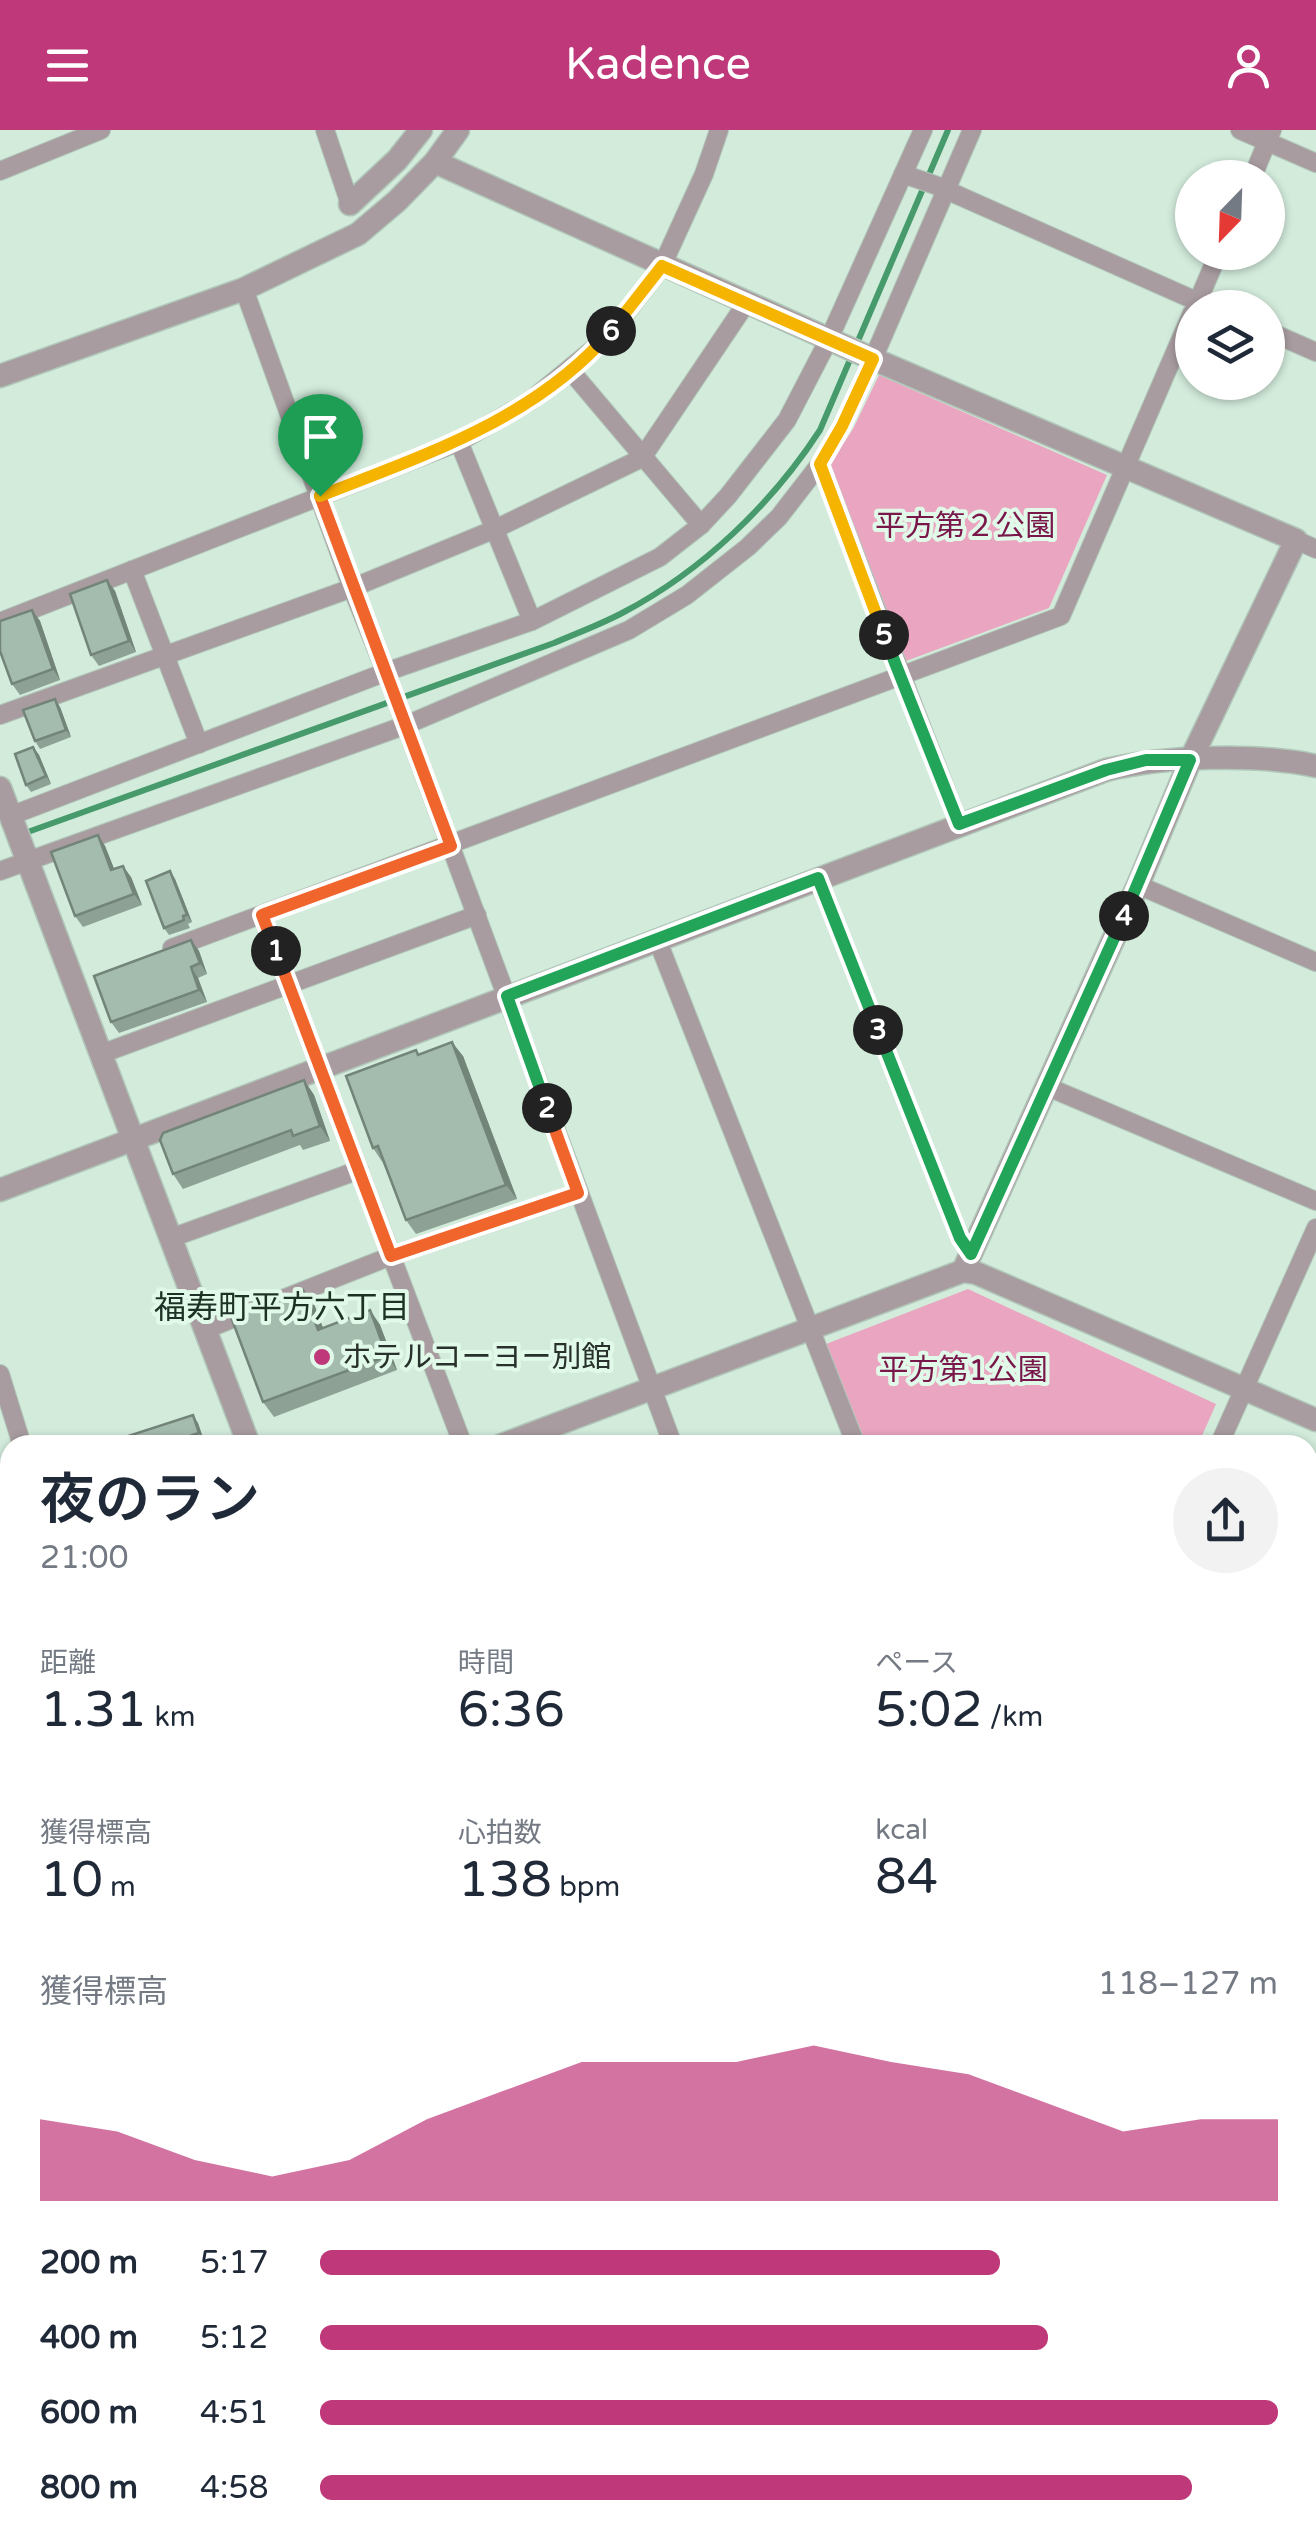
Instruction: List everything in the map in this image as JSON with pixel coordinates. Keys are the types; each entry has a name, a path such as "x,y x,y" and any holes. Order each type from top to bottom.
{"street":[{"path":"0,171 101,130"},
{"path":"325,130 350,204 397,160 422,130"},
{"path":"0,376 244,289 358,234 436,162 458,130"},
{"path":"0,622 459,442 530,401 597,346 662,266 704,174 719,130"},
{"path":"0,871 18,836 200,744 388,678 532,621 660,558 701,525 760,458 787,420 832,341 923,130"},
{"path":"18,836 404,718 630,630 687,595 780,518 820,464 842,426 941,188 972,130"},
{"path":"1240,130 1270,136 1316,163"},
{"path":"1260,160 1270,136"},
{"path":"436,162 832,341 1306,544 1190,760 1138,885 967,1262 812,1328 529,1435"},
{"path":"907,174 1175,297"},
{"path":"244,289 669,1435"},
{"path":"0,716 352,588 493,530 642,458 747,302"},
{"path":"1285,338 1316,352"},
{"path":"160,953 1061,616 1175,360"},
{"path":"570,370 701,525"},
{"path":"459,442 532,621"},
{"path":"820,464 959,824"},
{"path":"132,570 200,744"},
{"path":"0,1190 1106,770 1146,760 1242,759 1316,766"},
{"path":"0,788 83,981 101,1054 245,1435"},
{"path":"818,878 967,1262 976,1272 1316,1420"},
{"path":"1138,885 1316,962"},
{"path":"262,915 459,1435"},
{"path":"101,1054 477,915"},
{"path":"657,939 852,1435"},
{"path":"1048,1087 1316,1201"},
{"path":"170,1238 359,1170"},
{"path":"205,1330 391,1256 578,1193"},
{"path":"1224,1435 1316,1228"},
{"path":"0,1374 19,1435"}],"green space":[{"name":"平方第２公園","path":"879,375 1107,475 1049,608 906,661 829,466 853,429"},
{"name":"平方第1公園","path":"968,1289 1216,1404 1202,1435 860,1435 826,1344"}],"building":[{"path":"107,580 129,641 91,655 70,594"},
{"path":"32,610 53,669 12,684 0,651 0,621"},
{"path":"55,699 66,730 35,741 23,710"},
{"path":"33,747 46,776 26,785 15,754"},
{"path":"98,835 111,870 123,866 134,894 75,916 51,852"},
{"path":"170,871 187,915 164,928 146,881"},
{"path":"191,940 200,963 191,967 199,990 111,1022 94,976"},
{"path":"452,1042 506,1185 406,1220 346,1076 416,1050 418,1055"},
{"path":"304,1080 320,1126 293,1136 291,1130 173,1174 160,1140 163,1133"},
{"name":"ホテルコーヨー別館","path":"303,1290 318,1330 370,1310 387,1356 263,1402 231,1317"},
{"path":"193,1415 199,1433 193,1435 131,1435"}],"waterway":[{"path":"25,833 554,643 624,612 681,577 757,509 820,430 948,130"}],"place":[{"name":"ホテルコーヨー別館","path":"322,1357"}],"district":[{"name":"福寿町平方六丁目","path":"282,1307"}],"route":[{"path":"662,266 873,359 820,464 959,824 1106,770 1146,760 1190,760 1138,885 971,1254 960,1238 818,878 507,996 578,1193 391,1256 262,915 451,846 320,496 459,442 530,401 597,346 662,266"}]}
